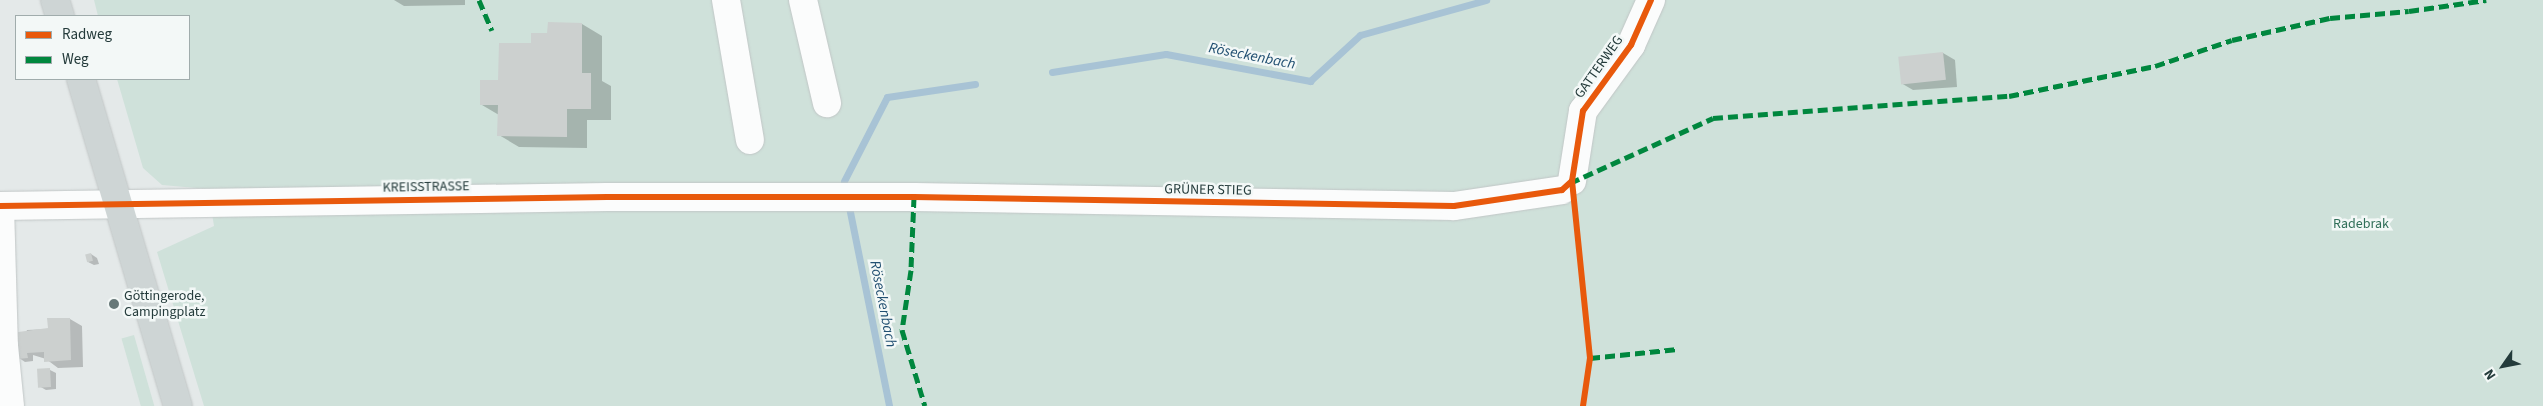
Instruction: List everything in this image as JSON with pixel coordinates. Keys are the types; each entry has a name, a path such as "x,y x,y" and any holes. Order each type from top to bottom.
{"main road":[{"path":"55,0 60,15"},
{"path":"82,80 178,406"}],"street":[{"path":"726,0 750,140"},
{"path":"803,0 827,103"},
{"name":"GATTERWEG","path":"1567,186 1583,111 1631,45 1651,0"},
{"name":"GRÜNER STIEG","path":"852,197 1454,206 1567,186"},
{"name":"KREISSTRASSE","path":"0,206 607,197 852,197"},
{"path":"0,206 4,346 10,406"}],"green space":[{"name":"Radebrak","path":"94,0 2543,0 2543,406 204,406 157,252 214,226 208,189 162,185 143,168 117,80 190,80 190,15 98,15"},
{"path":"134,335 154,406 141,406 122,339"}],"building":[{"path":"548,22 582,23 582,73 591,73 591,109 567,109 567,137 497,136 498,105 480,105 480,80 498,80 499,43 531,43 531,33 547,33"},
{"path":"1943,52 1946,80 1901,85 1898,57"},
{"path":"91,253 93,261 87,262 85,254"},
{"path":"47,318 70,318 71,360 44,362 44,352 27,353 28,358 17,359 11,333 48,328"},
{"path":"50,368 51,387 38,388 37,369"}],"waterway":[{"name":"Röseckenbach","path":"1052,72 1166,54 1310,81 1360,35 1486,0"},
{"name":"Röseckenbach","path":"844,181 887,97 975,84"},
{"name":"Röseckenbach","path":"849,207 889,406"}],"marked path":[{"path":"479,0 492,30"},
{"path":"1570,183 1713,118 2009,96 2155,66 2232,40 2330,18 2409,11 2486,0"},
{"path":"914,197 911,270 902,330 925,406"},
{"path":"1590,358 1678,349"}],"cycle path":[{"path":"1583,406 1590,358 1572,181 1583,111 1631,45 1651,0"},
{"path":"0,206 607,197 914,197 1454,206 1562,190 1572,181"}],"place":[{"name":"Göttingerode, Campingplatz","path":"114,304"}]}
